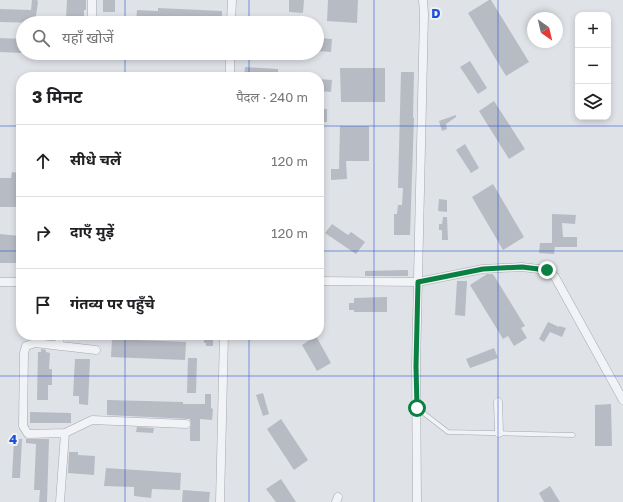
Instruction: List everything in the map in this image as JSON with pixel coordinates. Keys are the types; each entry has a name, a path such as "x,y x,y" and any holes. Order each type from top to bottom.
{"street":[{"path":"92,0 92,15"},
{"path":"231,16 232,0"},
{"path":"417,502 416,366 424,14 423,0"},
{"path":"230,60 230,72"},
{"path":"324,281 418,282 483,269 522,267 547,270 555,277 623,400"},
{"path":"0,282 16,282"},
{"path":"59,346 60,340"},
{"path":"220,502 224,340"},
{"path":"96,350 35,343 26,346 24,353 22,426 28,434 65,433 92,420 186,424"},
{"path":"498,402 499,433"},
{"path":"60,502 65,433"}],"lane":[{"path":"417,408 448,432 573,434"}],"building":[{"path":"32,0 37,0 36,16 16,16 16,22 0,22 0,9 31,10"},
{"path":"67,0 86,0 86,10 84,10 84,16 66,16"},
{"path":"103,0 115,0 115,12 103,12"},
{"path":"289,0 304,0 303,13 289,12"},
{"path":"328,0 358,0 357,23 327,21"},
{"path":"491,0 529,62 506,76 468,13"},
{"path":"158,8 222,11 222,16 136,16 137,10 158,11"},
{"path":"0,38 16,39 16,53 0,52"},
{"path":"324,38 332,39 331,52 324,52"},
{"path":"470,61 487,88 478,94 460,67"},
{"path":"245,67 278,69 278,72 244,72"},
{"path":"340,68 385,68 385,102 341,102"},
{"path":"401,72 414,72 410,235 394,235 394,214 397,214 398,205 402,205 403,188 398,188"},
{"path":"324,79 332,80 331,92 324,91"},
{"path":"494,101 525,149 509,159 479,111"},
{"path":"324,109 327,109 327,122 324,122"},
{"path":"456,115 456,117 446,124 447,129 442,131 439,121"},
{"path":"340,126 369,126 369,161 346,161 347,179 331,180 331,169 339,169"},
{"path":"465,144 479,168 471,173 456,150"},
{"path":"12,172 16,172 16,207 0,207 0,178 11,178"},
{"path":"493,184 524,237 503,250 472,197"},
{"path":"439,199 447,200 447,212 438,211"},
{"path":"552,214 576,215 575,224 562,223 563,237 577,237 577,247 555,247 554,254 539,253 540,243 552,243"},
{"path":"443,217 447,217 448,240 442,240 442,230 439,230 439,224 442,224"},
{"path":"332,224 348,235 351,232 365,242 356,254 325,233"},
{"path":"0,234 16,236 16,263 0,263"},
{"path":"408,270 408,276 365,276 365,271"},
{"path":"487,274 493,274 525,326 521,328 527,338 514,346 508,336 503,339 470,285"},
{"path":"457,281 467,281 465,316 455,315"},
{"path":"387,297 387,312 354,312 354,310 349,310 349,303 354,303 354,298"},
{"path":"548,322 559,327 566,328 562,337 550,332 544,342 539,339"},
{"path":"112,340 186,342 185,360 111,357"},
{"path":"204,340 213,340 213,346 206,346 206,343 204,343"},
{"path":"310,340 318,340 331,363 317,371 302,345"},
{"path":"494,348 498,358 470,368 466,359"},
{"path":"41,349 50,353 49,369 52,369 52,385 48,385 48,400 37,400 38,352 41,352"},
{"path":"188,358 197,358 196,393 187,393"},
{"path":"75,359 90,359 88,405 79,404 79,396 73,396"},
{"path":"263,393 269,414 263,416 256,395"},
{"path":"205,394 211,394 211,408 213,409 212,420 200,419 200,441 190,441 190,419 107,415 107,400 205,404"},
{"path":"611,404 612,446 595,446 595,405"},
{"path":"30,412 71,413 71,423 30,423"},
{"path":"281,419 308,460 294,470 267,429"},
{"path":"137,427 154,428 153,433 136,432"},
{"path":"14,439 22,439 20,478 12,478"},
{"path":"26,439 49,439 47,502 39,502 40,490 34,490 36,444 26,443"},
{"path":"69,452 78,452 78,455 95,456 94,475 68,473"},
{"path":"106,468 181,473 180,490 152,489 151,498 134,496 134,487 104,486"},
{"path":"281,479 296,502 276,502 266,489"},
{"path":"550,486 560,502 544,502 539,493"},
{"path":"183,490 210,492 209,502 182,502"}],"route":[{"path":"417,408 416,366 418,282 483,269 522,267 547,270"}]}
